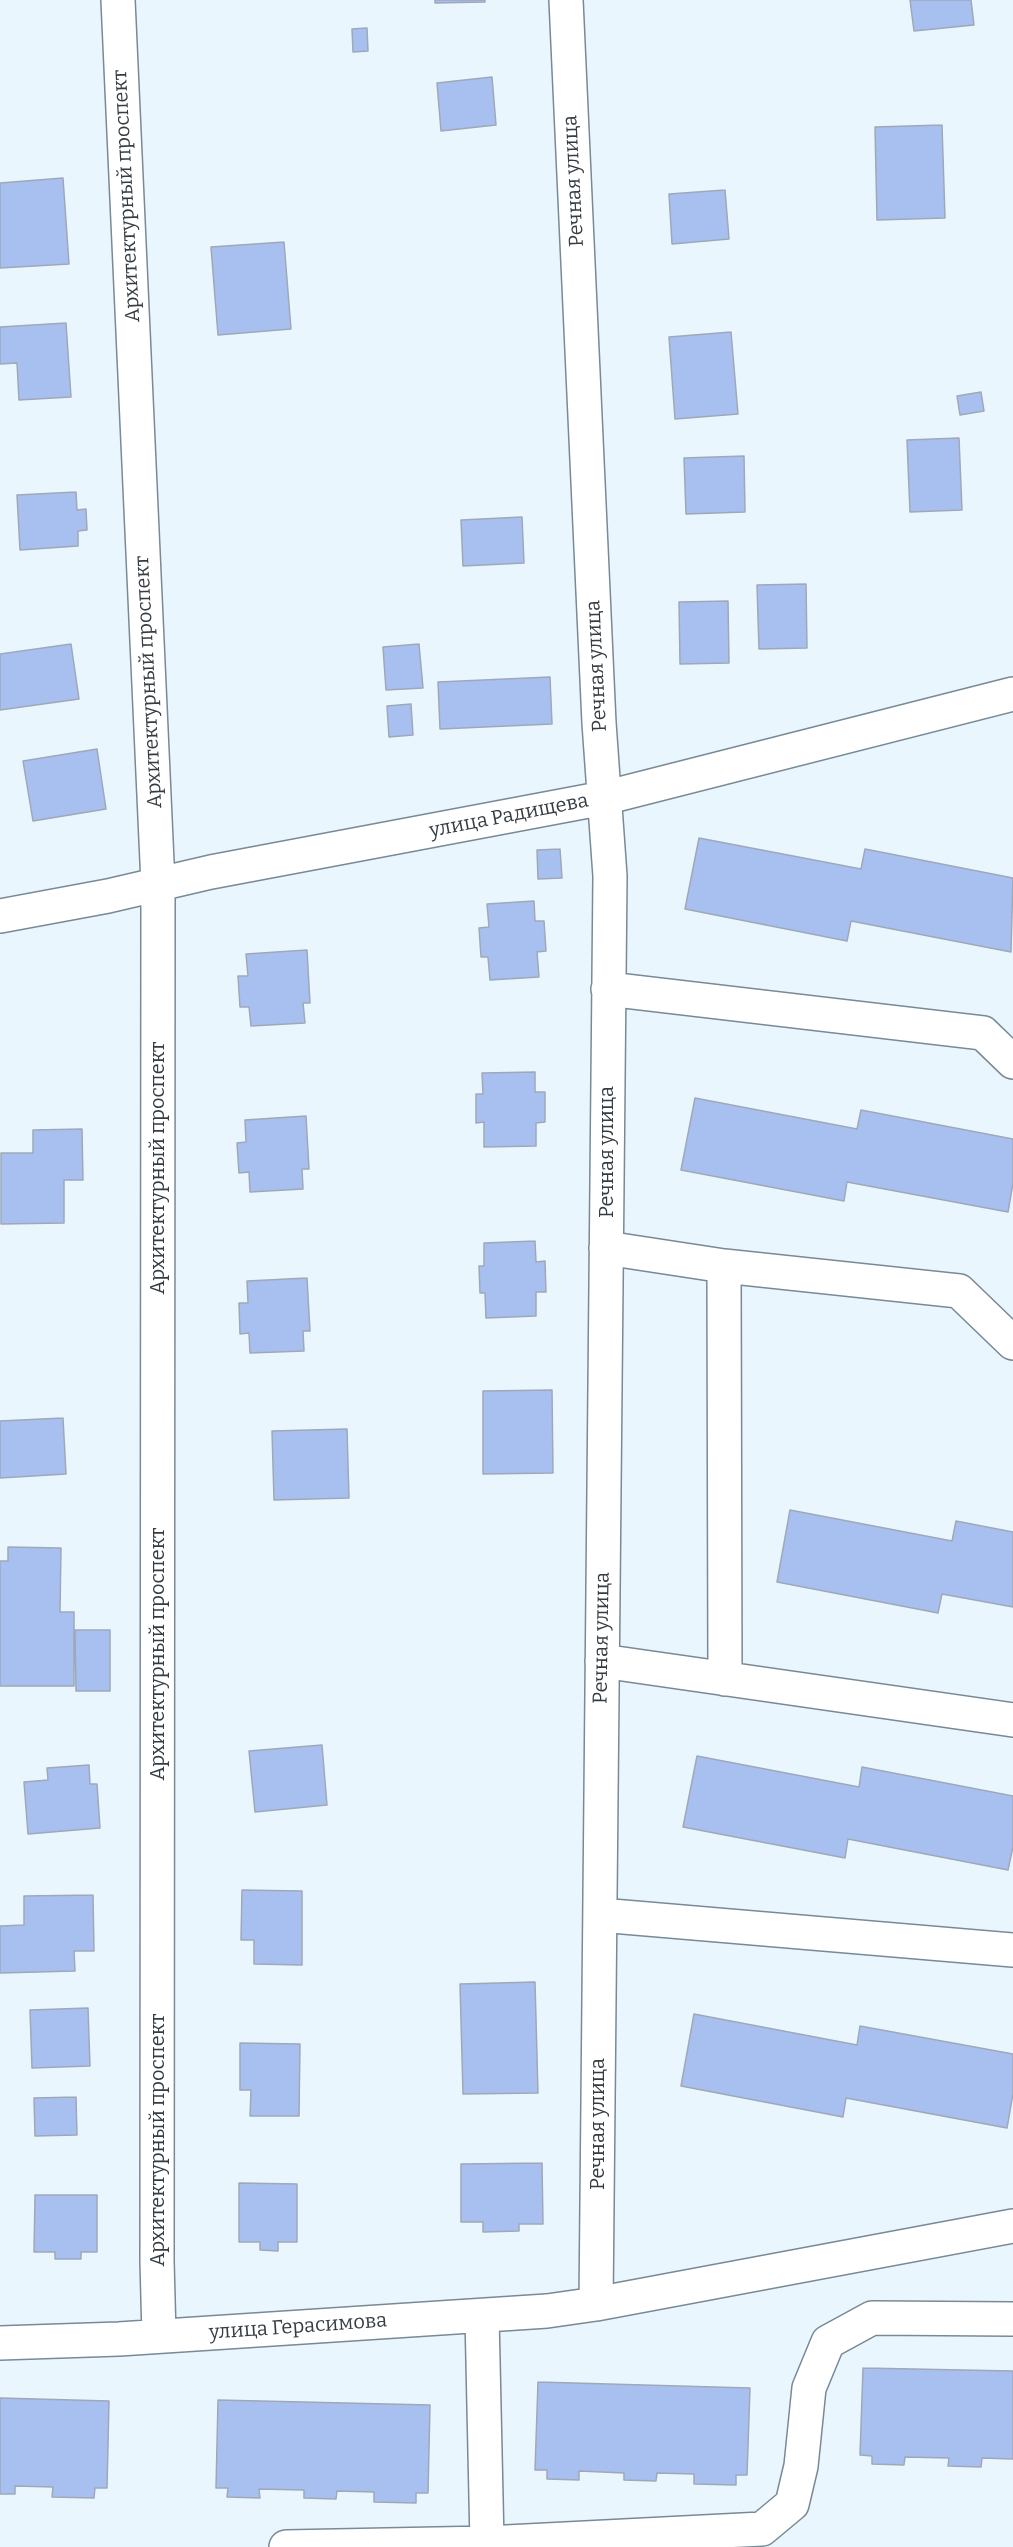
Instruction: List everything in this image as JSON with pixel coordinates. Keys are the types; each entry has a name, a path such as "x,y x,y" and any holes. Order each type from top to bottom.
{"street":[{"name":"Архитектурный проспект","path":"118,0 158,884 159,2336"},
{"name":"Речная улица","path":"566,0 604,798 610,876 597,2304"},
{"name":"улица Радищева","path":"0,916 108,896 211,872 604,798 1013,694"},
{"path":"608,989 983,1033 1013,1062"},
{"path":"606,1248 724,1266 959,1291 1013,1343"},
{"path":"724,1266 724,1679"},
{"path":"602,1661 1013,1720"},
{"path":"600,1915 1013,1950"},
{"name":"улица Герасимова","path":"0,2343 159,2336 482,2316 597,2304 1013,2226"},
{"path":"482,2316 487,2543"},
{"path":"286,2547 487,2543 762,2529 792,2504 801,2466 808,2388 828,2342 872,2319 1013,2319"}],"building":[{"path":"435,0 485,0 485,2 435,3"},
{"path":"910,0 971,0 974,25 914,31"},
{"path":"367,28 368,51 353,52 352,29"},
{"path":"492,77 496,125 441,131 437,83"},
{"path":"942,125 945,218 877,220 875,127"},
{"path":"63,178 69,264 0,268 0,183"},
{"path":"725,190 729,239 672,244 669,194"},
{"path":"284,242 291,329 218,335 211,247"},
{"path":"66,323 71,397 19,400 17,363 0,364 0,327"},
{"path":"731,332 738,414 675,419 669,337"},
{"path":"981,392 984,411 960,415 957,396"},
{"path":"959,438 962,510 910,512 907,440"},
{"path":"744,456 745,512 686,514 684,458"},
{"path":"76,492 77,510 86,509 87,530 78,531 78,546 20,550 17,495"},
{"path":"522,517 524,563 463,566 461,520"},
{"path":"806,584 807,648 759,649 757,585"},
{"path":"728,601 729,663 680,664 679,602"},
{"path":"71,644 79,699 0,710 0,654"},
{"path":"419,644 423,688 386,690 383,647"},
{"path":"550,677 552,724 440,729 438,682"},
{"path":"411,704 413,735 389,737 387,706"},
{"path":"97,749 106,809 33,821 23,761"},
{"path":"699,838 861,869 865,849 1013,878 1011,952 851,921 847,941 685,909"},
{"path":"560,849 562,878 538,879 537,850"},
{"path":"534,901 535,921 544,921 546,951 537,952 539,977 490,980 488,957 481,957 479,928 489,927 487,904"},
{"path":"307,950 310,1003 303,1003 305,1023 251,1026 249,1007 240,1007 238,976 248,976 246,954"},
{"path":"535,1072 535,1092 545,1092 545,1122 536,1123 536,1146 484,1147 484,1122 476,1123 476,1094 483,1094 482,1073"},
{"path":"695,1098 857,1129 861,1110 1013,1139 1013,1183 1008,1212 847,1182 844,1201 681,1170"},
{"path":"306,1116 309,1169 302,1169 303,1189 250,1192 249,1172 239,1173 237,1143 246,1142 245,1120"},
{"path":"82,1129 83,1180 64,1180 64,1223 1,1224 1,1153 33,1153 33,1130"},
{"path":"535,1241 536,1262 545,1261 546,1292 536,1292 536,1316 486,1318 485,1293 480,1293 479,1266 484,1266 484,1243"},
{"path":"307,1278 310,1331 303,1331 304,1351 250,1353 249,1333 240,1334 239,1303 248,1303 247,1281"},
{"path":"552,1390 553,1473 483,1474 483,1391"},
{"path":"63,1418 66,1474 0,1478 0,1421"},
{"path":"347,1429 349,1498 274,1500 272,1431"},
{"path":"790,1510 952,1541 956,1521 1013,1532 1013,1607 942,1594 938,1613 777,1582"},
{"path":"8,1547 61,1548 60,1612 74,1612 74,1686 0,1686 0,1561 8,1561"},
{"path":"75,1630 110,1630 110,1691 76,1691"},
{"path":"322,1745 327,1805 255,1812 249,1751"},
{"path":"697,1756 859,1787 862,1767 1013,1796 1013,1847 1008,1870 848,1839 845,1858 683,1827"},
{"path":"89,1765 90,1784 97,1784 100,1828 28,1834 24,1782 48,1780 47,1768"},
{"path":"242,1890 302,1891 302,1965 254,1964 254,1940 241,1940"},
{"path":"93,1895 94,1951 74,1951 75,1971 0,1973 0,1926 24,1925 24,1896"},
{"path":"535,1982 538,2093 463,2094 460,1984"},
{"path":"88,2008 90,2066 32,2068 30,2010"},
{"path":"694,2014 857,2045 860,2026 1013,2054 1013,2094 1007,2128 846,2098 843,2117 681,2086"},
{"path":"240,2043 300,2044 299,2116 250,2116 251,2090 240,2090"},
{"path":"76,2097 77,2135 35,2136 34,2098"},
{"path":"542,2163 543,2224 519,2224 519,2231 483,2232 483,2222 461,2222 461,2164"},
{"path":"239,2183 297,2184 297,2242 278,2242 278,2251 260,2250 260,2242 239,2242"},
{"path":"35,2195 97,2195 97,2252 81,2252 81,2259 55,2259 55,2252 34,2252"},
{"path":"863,2368 1013,2371 1013,2459 982,2458 981,2467 948,2466 949,2458 905,2457 904,2465 872,2464 872,2456 860,2455"},
{"path":"538,2382 750,2388 747,2475 736,2475 736,2485 694,2484 694,2474 657,2473 656,2481 624,2480 624,2473 579,2471 579,2480 547,2479 547,2470 535,2470"},
{"path":"0,2398 109,2401 107,2488 95,2488 94,2498 52,2497 53,2487 15,2486 15,2494 0,2494"},
{"path":"218,2400 430,2405 428,2493 416,2493 416,2503 374,2502 374,2492 337,2491 336,2499 304,2498 304,2490 259,2489 260,2498 227,2497 228,2488 216,2488"}]}
